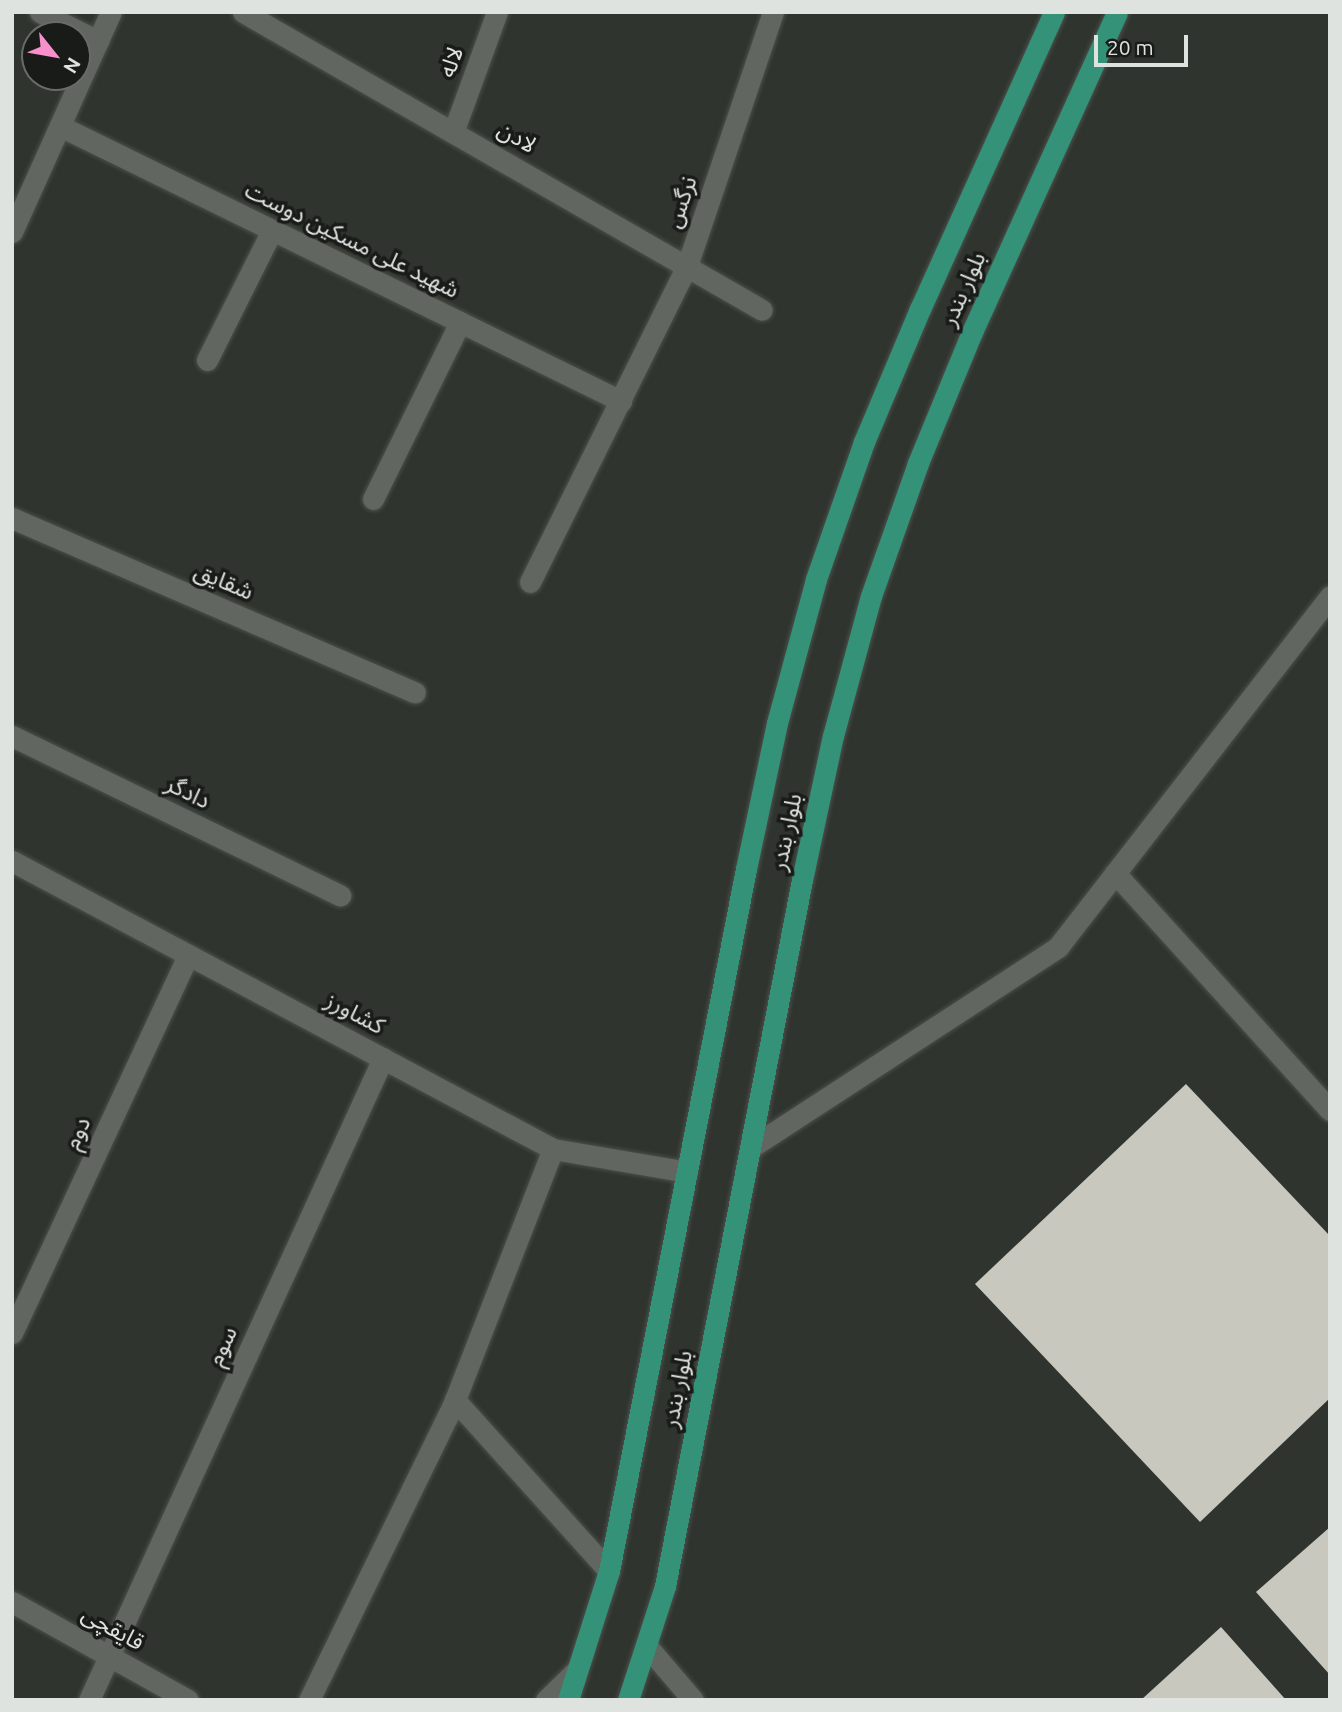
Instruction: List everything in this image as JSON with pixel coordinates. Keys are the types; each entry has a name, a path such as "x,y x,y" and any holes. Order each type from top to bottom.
{"main road":[{"name":"بلوار بندر","path":"568,1700 609,1571 777,723 816,579 909,333 1054,12"},
{"name":"بلوار بندر","path":"628,1700 665,1586 833,736 871,596 972,332 1117,12"}],"street":[{"path":"40,12 98,41"},
{"path":"12,232 17,210 60,126 111,12"},
{"name":"لادن","path":"243,12 762,310"},
{"name":"لاله","path":"454,131 497,12"},
{"name":"نرگس","path":"530,582 687,267 773,12"},
{"name":"شهید علی مسکین دوست","path":"60,126 621,401"},
{"path":"207,360 272,230"},
{"path":"373,499 460,322"},
{"name":"شقایق","path":"12,519 415,692"},
{"path":"750,1148 1058,947 1330,596"},
{"name":"دادگر","path":"12,736 340,895"},
{"name":"کشاورز","path":"12,861 553,1149 687,1172"},
{"path":"1115,873 1330,1110"},
{"name":"دوم","path":"12,1333 188,955"},
{"name":"سوم","path":"89,1700 383,1058"},
{"path":"309,1700 455,1400 553,1149"},
{"path":"455,1400 609,1571"},
{"name":"قایقچی","path":"12,1602 188,1700"},
{"path":"646,1646 693,1700"},
{"path":"547,1700 577,1670"}],"building":[{"path":"1186,1084 1330,1236 1330,1398 1200,1522 975,1284"},
{"path":"1330,1527 1330,1675 1256,1592"},
{"path":"1221,1627 1286,1700 1141,1700"}]}
